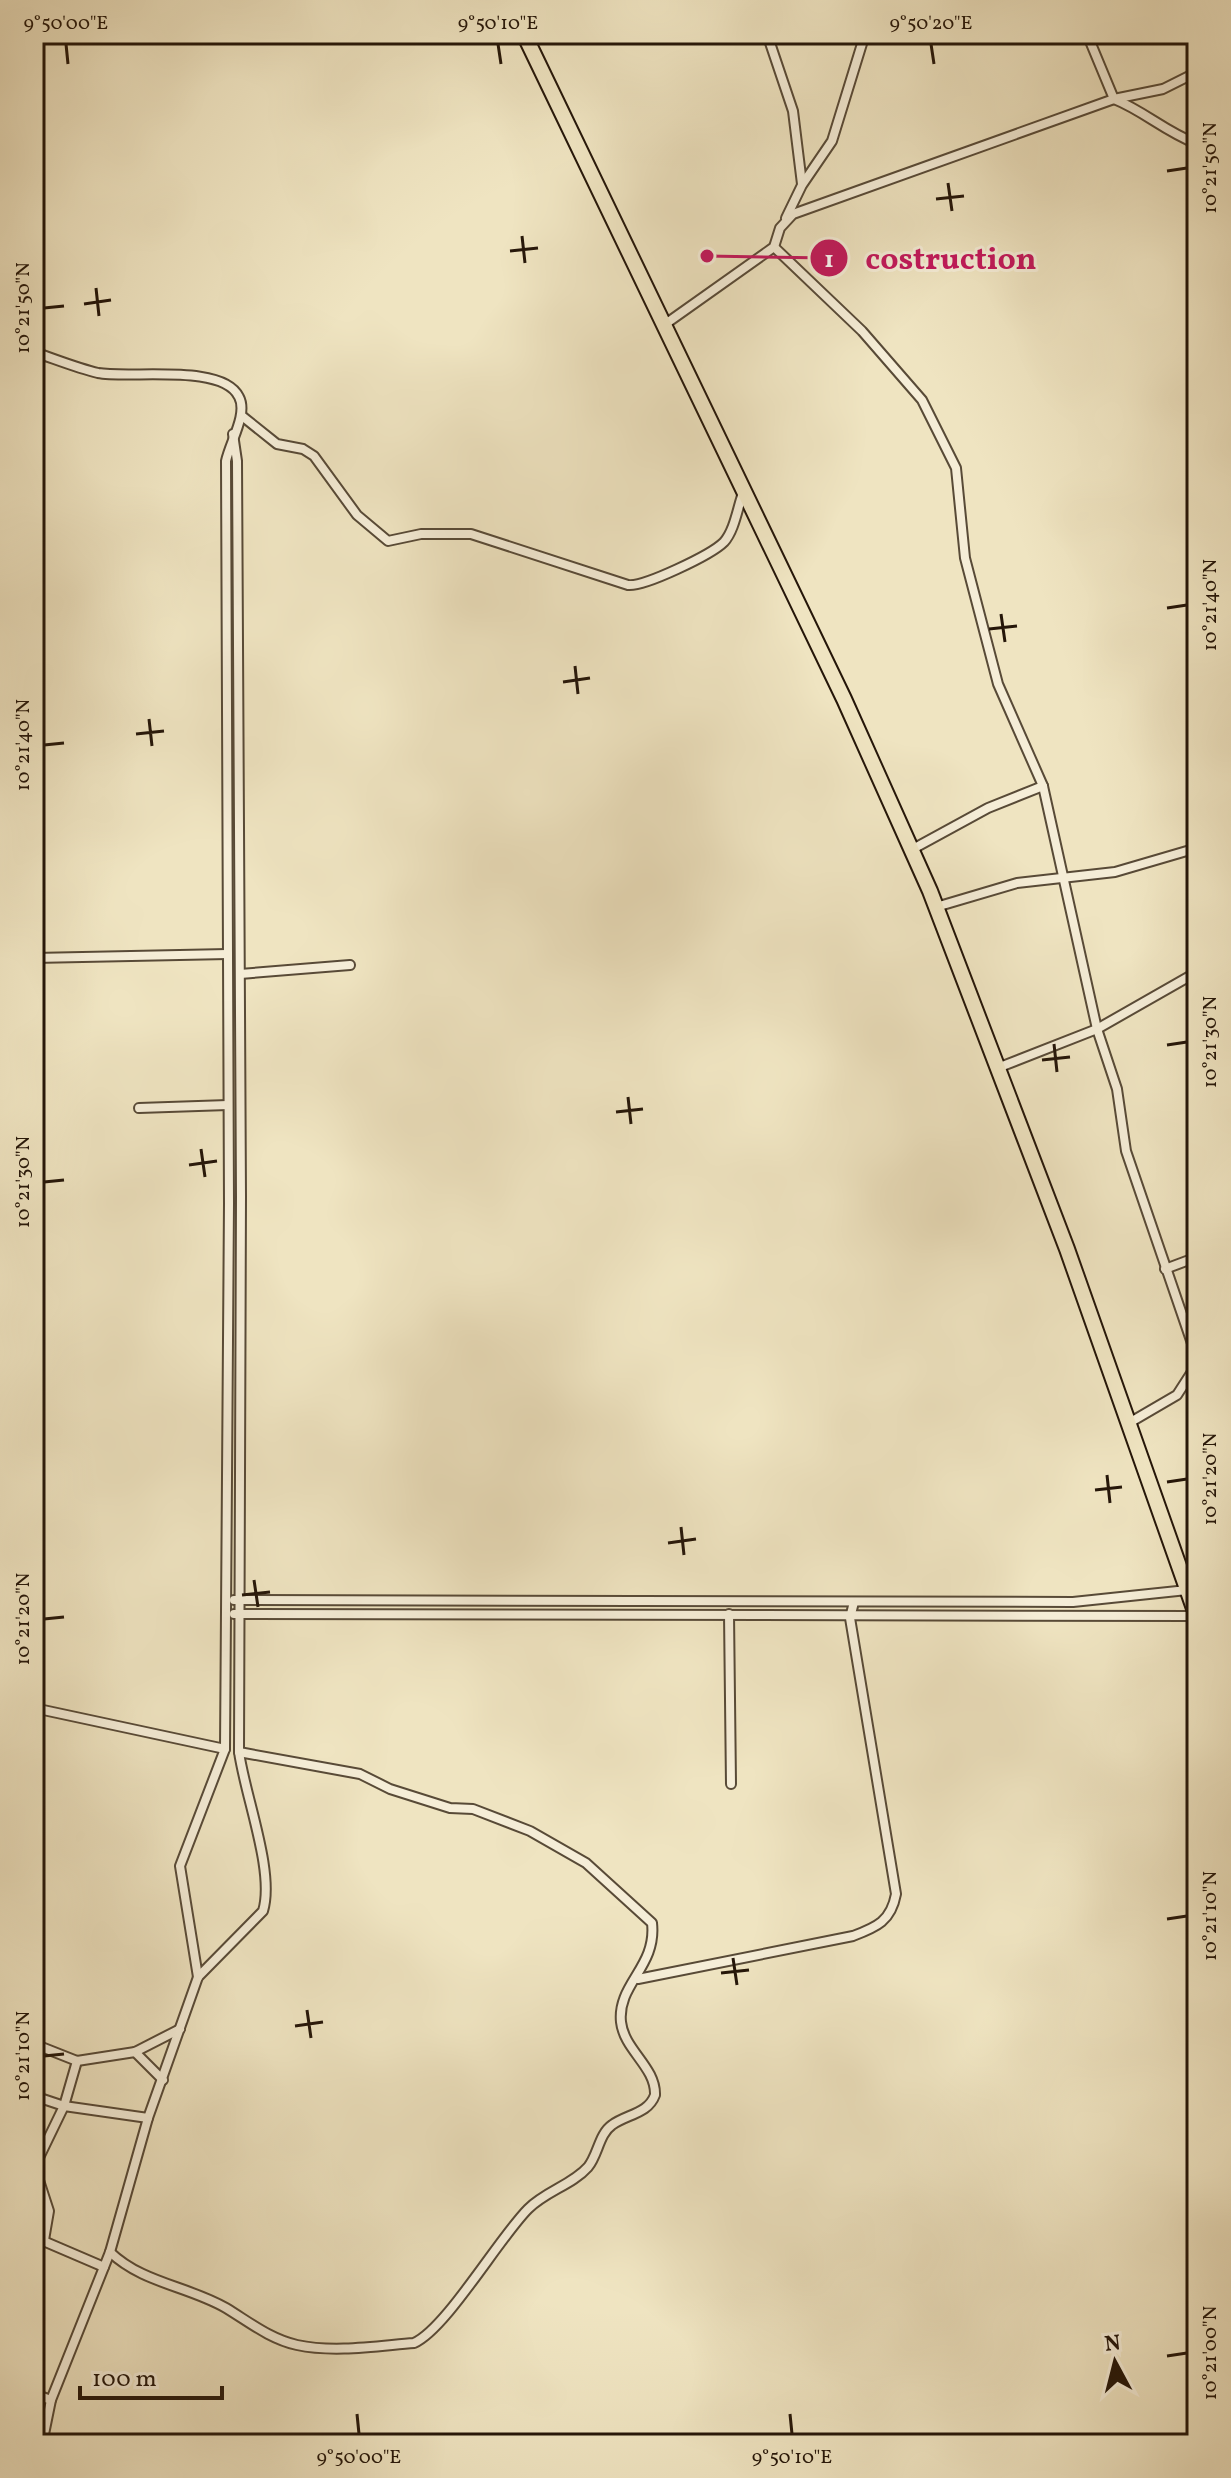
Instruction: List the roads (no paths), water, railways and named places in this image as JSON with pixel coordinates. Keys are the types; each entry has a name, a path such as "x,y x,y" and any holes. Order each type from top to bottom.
{"main road":[{"path":"524,34 744,490 936,907 1000,1067 1197,1617"}],"street":[{"path":"767,34 793,111 802,185"},
{"path":"664,325 774,247 802,185 832,141 865,34"},
{"path":"1087,34 1114,99 1130,105 1167,133 1197,144"},
{"path":"784,222 793,214 1114,99 1163,89 1197,72"},
{"path":"774,247 862,331 922,400 937,424 956,468 965,558 998,684 1043,786 1097,1029 1117,1089 1126,1151 1197,1361 1177,1395 1129,1423"},
{"path":"34,352 98,373 183,375 219,381 236,391 242,416 277,444 303,449 314,456 357,515 388,541 423,534 471,534 628,585 646,583 719,546 728,536 744,490"},
{"path":"198,1977 180,1866 225,1749 228,1105 226,461 233,434 242,416"},
{"path":"42,2444 51,2400 110,2252 148,2118 198,1977 263,1911 266,1900 263,1862 244,1791 239,1752 240,974 237,476 233,434"},
{"path":"911,850 988,808 1043,786"},
{"path":"936,907 1017,883 1115,872 1197,848"},
{"path":"34,958 228,954"},
{"path":"240,974 350,965"},
{"path":"1000,1067 1097,1029 1197,972"},
{"path":"139,1108 228,1105"},
{"path":"1165,1269 1197,1257"},
{"path":"225,1600 1073,1602 1188,1589"},
{"path":"638,1979 853,1936 879,1926 893,1912 896,1894 850,1618 854,1602"},
{"path":"729,1614 731,1784"},
{"path":"225,1615 1197,1617"},
{"path":"34,1708 225,1749"},
{"path":"110,2252 127,2268 226,2308 244,2323 295,2345 385,2346 423,2339 529,2208 582,2173 594,2158 610,2126 653,2101 655,2088 651,2076 624,2035 621,2021 624,1996 638,1979 650,1950 653,1927 649,1919 563,1847 473,1809 443,1806 425,1797 390,1789 369,1777 239,1752"},
{"path":"34,2044 77,2061 135,2052 180,2029"},
{"path":"135,2052 163,2080"},
{"path":"44,2240 49,2211 35,2168 64,2106 77,2061"},
{"path":"34,2096 64,2106 148,2118"},
{"path":"34,2237 104,2267"},
{"path":"34,2394 51,2400"},
{"path":"34,2430 45,2433"}],"place":[{"name":"costruction","path":"707,256"}]}
